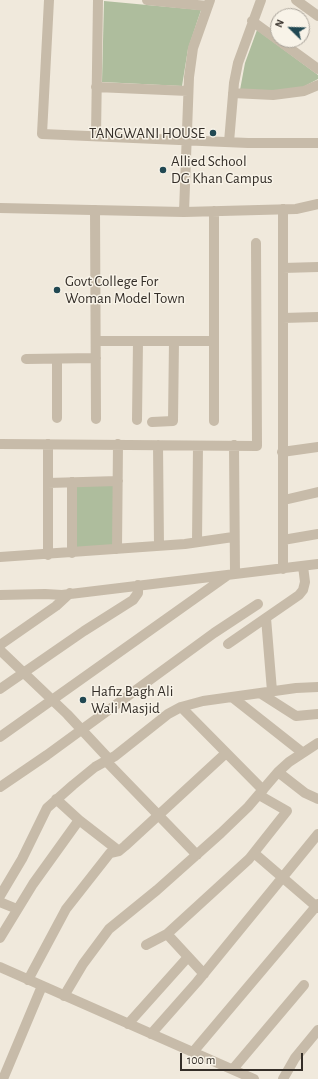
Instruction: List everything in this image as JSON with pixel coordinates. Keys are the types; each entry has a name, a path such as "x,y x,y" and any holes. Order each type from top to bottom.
{"street":[{"path":"49,0 42,134 230,142 318,143"},
{"path":"96,136 98,0"},
{"path":"147,0 208,3 193,48 188,91 184,212"},
{"path":"230,142 233,93 238,64 252,21 261,0"},
{"path":"296,0 318,16"},
{"path":"252,21 318,69"},
{"path":"233,93 273,95 304,91 318,85"},
{"path":"96,87 188,91"},
{"path":"0,208 184,212 283,210 296,209 318,204"},
{"path":"95,210 96,419"},
{"path":"283,210 283,569"},
{"path":"214,211 214,421"},
{"path":"0,444 257,446 256,243"},
{"path":"283,268 318,267"},
{"path":"283,318 318,317"},
{"path":"96,341 214,341"},
{"path":"137,420 138,341"},
{"path":"152,422 173,421 174,341"},
{"path":"57,358 57,418"},
{"path":"26,359 96,358"},
{"path":"48,444 48,555"},
{"path":"117,549 118,444"},
{"path":"158,445 160,546"},
{"path":"232,574 235,487 234,445"},
{"path":"197,542 198,446"},
{"path":"282,452 318,447"},
{"path":"48,483 118,481"},
{"path":"72,482 72,553"},
{"path":"284,500 318,492"},
{"path":"283,540 318,534"},
{"path":"0,557 48,555 160,546 233,537"},
{"path":"0,595 62,595 318,564"},
{"path":"228,644 299,595 303,590 305,582 303,566"},
{"path":"0,737 232,574"},
{"path":"0,689 133,600 138,593 138,585"},
{"path":"0,645 56,606 70,593"},
{"path":"0,787 47,755 214,632 258,604"},
{"path":"266,618 272,691"},
{"path":"0,650 82,729 157,815 197,855"},
{"path":"0,896 22,859 47,808 95,767 108,760 180,707 203,701 272,691 318,687"},
{"path":"260,693 296,716 318,714"},
{"path":"232,697 304,753"},
{"path":"146,945 167,934 230,878 254,853 287,811 261,792 226,753 180,707"},
{"path":"64,996 83,964 109,929 197,855 261,792 278,772 318,743"},
{"path":"28,980 66,910 110,853 119,851 226,753"},
{"path":"278,772 305,793 318,799"},
{"path":"56,799 79,820 119,851"},
{"path":"0,938 33,884 79,820"},
{"path":"151,1034 204,974 318,834"},
{"path":"194,1052 317,906 254,853"},
{"path":"0,902 17,910"},
{"path":"167,934 204,974"},
{"path":"128,1024 188,957"},
{"path":"1,969 194,1052 252,1079"},
{"path":"232,1069 304,985"},
{"path":"3,1079 42,986"},
{"path":"283,1079 295,1058 318,1030"}],"green space":[{"path":"104,1 201,10 188,49 182,86 102,82"},
{"path":"257,30 270,40 270,48 281,48 318,75 318,79 303,87 279,91 240,90 245,63"},
{"path":"75,485 113,485 114,546 74,548"}],"place":[{"name":"TANGWANI HOUSE","path":"213,133"},
{"name":"Allied School DG Khan Campus","path":"163,170"},
{"name":"Govt College For Woman Model Town","path":"57,290"},
{"name":"Hafiz Bagh Ali Wali Masjid","path":"83,700"}]}
